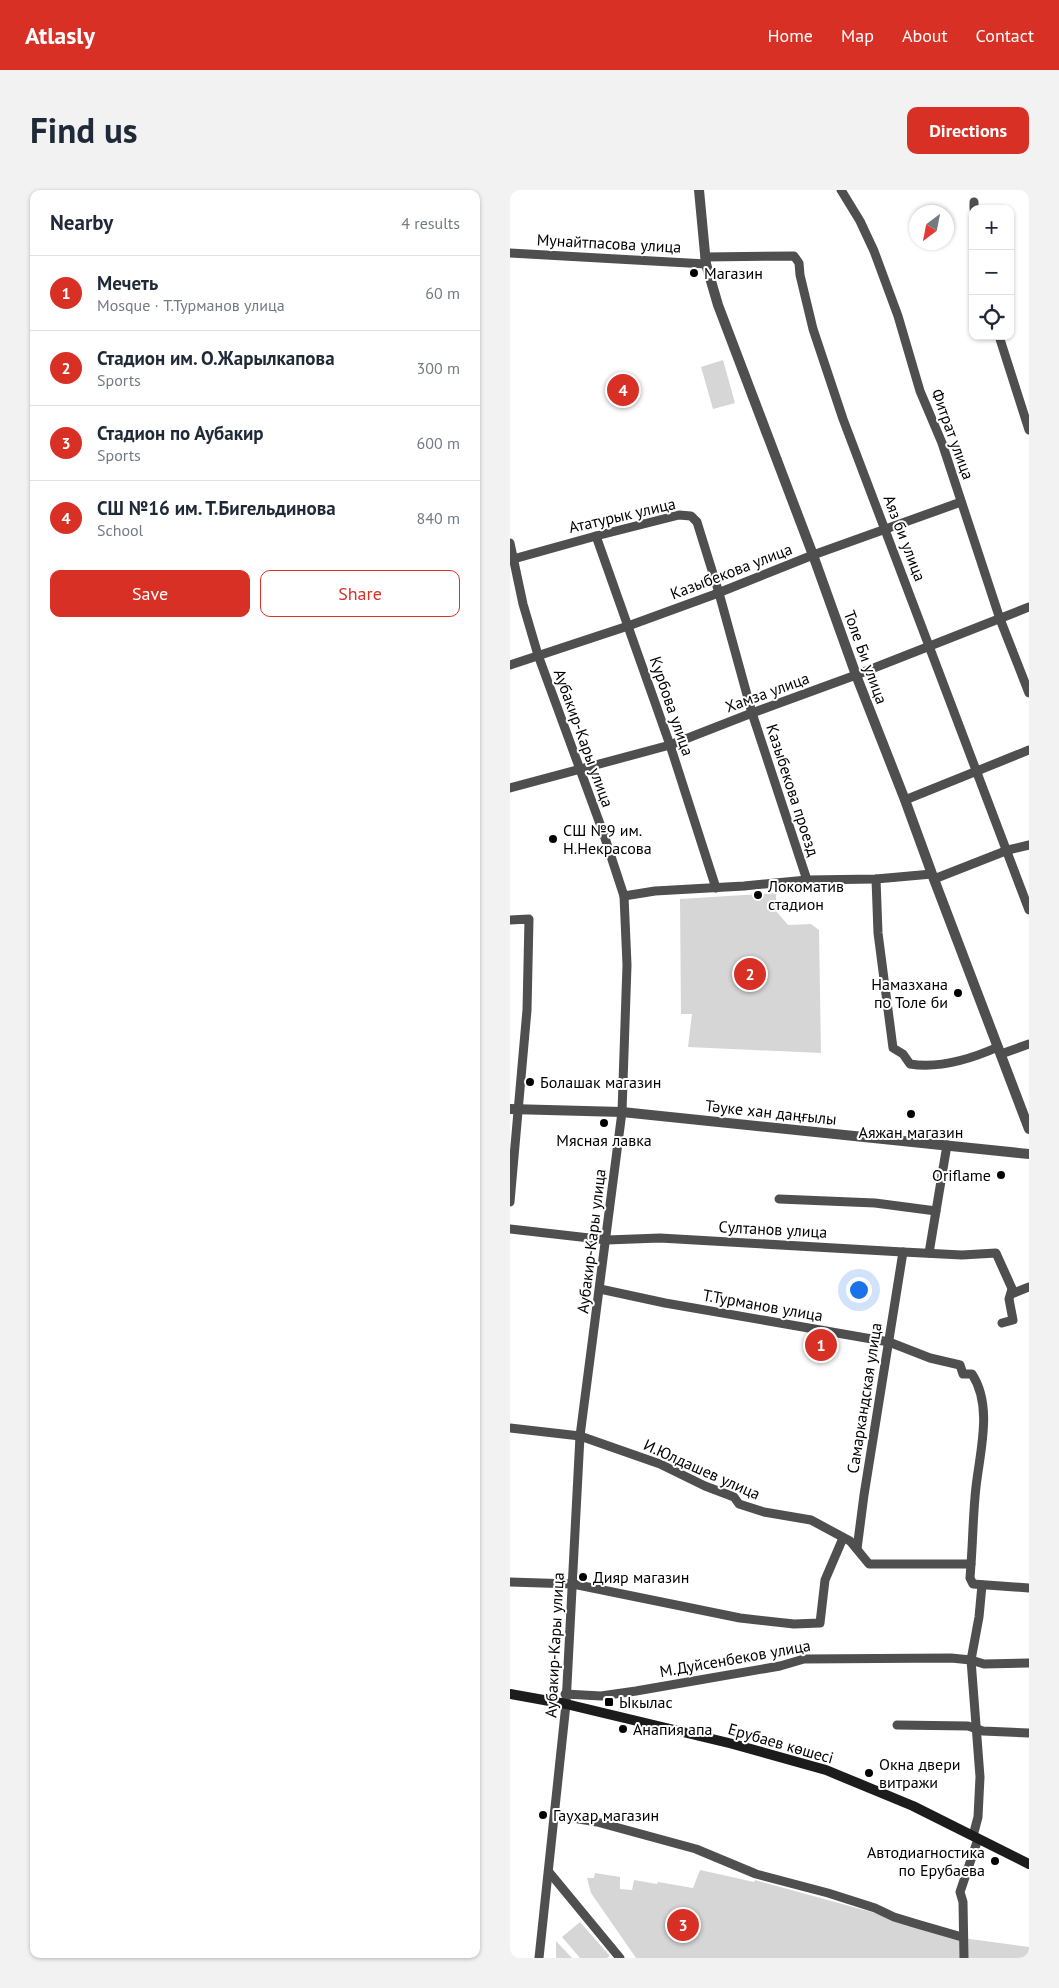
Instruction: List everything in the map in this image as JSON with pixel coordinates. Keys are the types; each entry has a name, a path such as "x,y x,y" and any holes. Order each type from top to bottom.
{"main road":[{"name":"Ерубаев көшесі","path":"510,1694 566,1699 826,1770 913,1806 1029,1864"}],"street":[{"name":"Толе Би улица","path":"699,190 706,261 718,305 814,555 856,675 1029,1129"},
{"name":"Фитрат улица","path":"841,190 860,221 874,251 898,316 920,391 942,443 1000,619 1029,693"},
{"name":"Мунайтпасова улица","path":"510,253 706,261"},
{"name":"Аяз би улица","path":"706,261 794,256 799,263 813,330 843,419 886,528 976,771 1008,850 1029,910"},
{"path":"1000,340 1027,418 1029,430"},
{"name":"Казыбекова улица","path":"510,664 628,626 886,528 961,502"},
{"name":"Ататурык улица","path":"512,559 679,515 691,516 697,522 719,593"},
{"name":"Курбова улица","path":"596,536 670,745 716,888"},
{"name":"Аубакир-Кары улица","path":"510,543 523,604 538,655 603,832 624,896 627,965 622,1112 607,1240 580,1436 566,1699 549,1872 538,1958"},
{"name":"Казыбекова проезд","path":"719,593 752,713 807,880"},
{"name":"Хамза улица","path":"510,788 670,745 1029,607"},
{"path":"905,800 1029,750"},
{"path":"624,896 655,891 807,880 933,877 1029,844"},
{"path":"876,879 878,933 893,1048 903,1054 910,1064 923,1066 957,1062 1029,1044"},
{"path":"510,920 530,919 527,1010 514,1109 510,1202"},
{"name":"Тәуке хан даңғылы","path":"514,1109 622,1112 1029,1154"},
{"path":"929,1253 947,1145"},
{"path":"779,1199 875,1203 936,1210"},
{"name":"Султанов улица","path":"510,1229 607,1240 660,1238 962,1255 996,1253 1012,1289 1009,1299 1013,1320 1002,1322"},
{"name":"Самаркандская улица","path":"857,1549 902,1252"},
{"path":"1012,1289 1014,1293 1029,1287"},
{"name":"Т.Турманов улица","path":"600,1289 665,1303 889,1342 930,1358 960,1365 963,1374 972,1374 979,1384 984,1408 971,1564"},
{"name":"И.Юлдашев улица","path":"510,1428 580,1436 660,1464 705,1486 734,1497 739,1504 764,1512 811,1520 850,1541 869,1564 971,1564"},
{"path":"510,1582 573,1584 740,1618 794,1624 820,1624 825,1580 843,1538"},
{"path":"971,1564 970,1578 973,1584 1029,1588"},
{"path":"964,1958 962,1938 963,1902 960,1892 976,1838 980,1777 971,1660 979,1617 982,1585"},
{"name":"М.Дуйсенбеков улица","path":"566,1699 636,1691 780,1666 804,1659 911,1657 951,1658 971,1660 984,1664 1029,1663"},
{"path":"897,1725 968,1726 983,1731 1029,1733"},
{"path":"555,1815 606,1825 696,1849 756,1874 837,1896 875,1908 894,1917 962,1938"},
{"path":"549,1872 620,1958"}],"shaded area":[{"path":"723,360 735,403 713,409 701,367"},
{"path":"776,893 776,911 788,925 811,924 819,930 821,1053 688,1047 692,1014 681,1014 680,899"},
{"path":"700,1870 754,1882 755,1880 970,1939 1029,1947 1029,1958 636,1958 591,1893 587,1878 594,1878 595,1873 620,1877 620,1889 632,1890 634,1880 693,1888"},
{"path":"580,1922 610,1956 607,1958 580,1958 562,1937"},
{"path":"556,1941 572,1958 556,1958"}],"place":[{"name":"Магазин","path":"694,273"},
{"name":"СШ №16 им. Т.Бигельдинова","path":"623,390"},
{"name":"СШ №9 им. Н.Некрасова","path":"553,839"},
{"name":"Локоматив стадион","path":"758,895"},
{"name":"Стадион им. О.Жарылкапова","path":"750,974"},
{"name":"Намазхана по Толе би","path":"958,993"},
{"name":"Болашак магазин","path":"530,1082"},
{"name":"Аяжан магазин","path":"911,1114"},
{"name":"Мясная лавка","path":"604,1123"},
{"name":"Oriflame","path":"1001,1175"},
{"name":"Мечеть","path":"821,1345"},
{"name":"Дияр магазин","path":"583,1577"},
{"name":"Ыкылас","path":"609,1702"},
{"name":"Анапия апа","path":"623,1729"},
{"name":"Окна двери витражи","path":"869,1773"},
{"name":"Гаухар магазин","path":"543,1815"},
{"name":"Автодиагностика по Ерубаева","path":"995,1861"},
{"name":"Стадион по Аубакир","path":"683,1925"}]}
